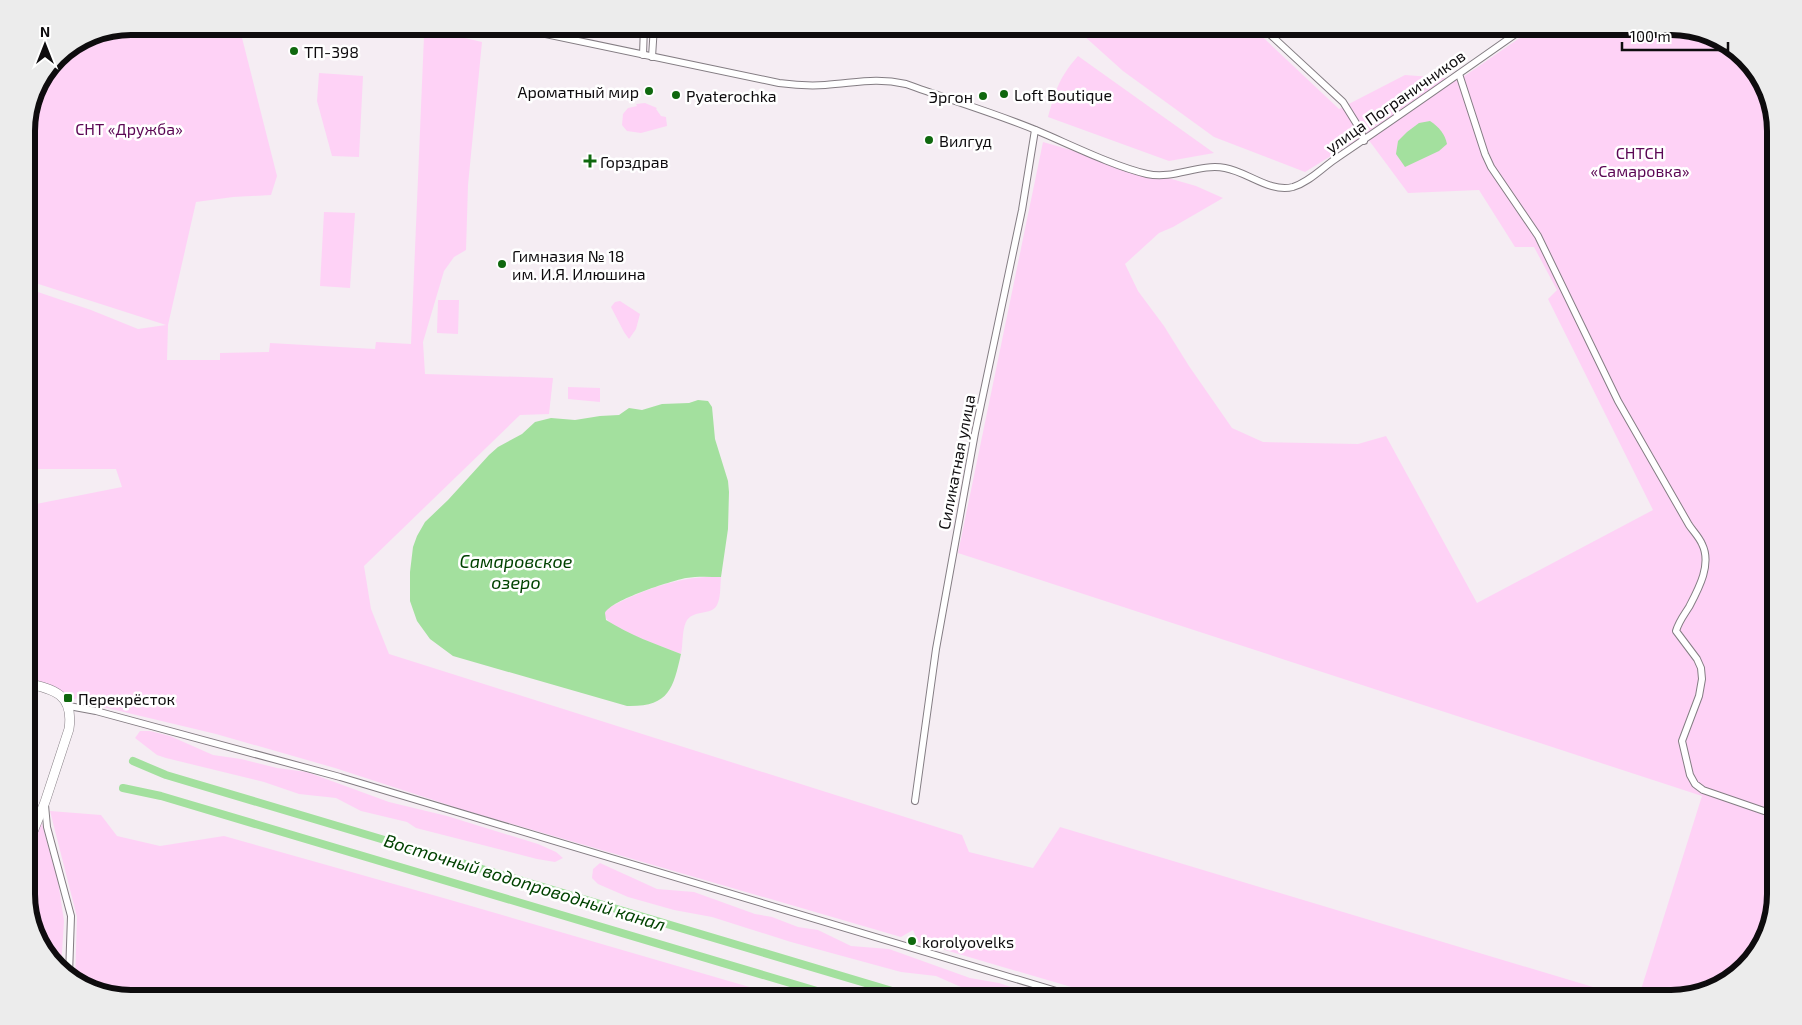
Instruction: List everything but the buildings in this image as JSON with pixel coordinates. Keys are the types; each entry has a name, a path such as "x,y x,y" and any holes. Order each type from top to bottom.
{"street":[{"path":"549,35 779,83 827,85 859,80 890,81 906,84 1035,130"},
{"path":"643,55 644,35"},
{"path":"652,57 653,35"},
{"path":"1271,35 1343,102 1361,132 1364,141"},
{"name":"улица Пограничников","path":"1035,130 1121,165 1159,176 1214,166 1238,171 1275,187 1293,187 1305,182 1333,160 1364,141 1514,35"},
{"path":"1459,74 1491,167 1538,236 1618,401 1702,544 1706,558 1705,568 1691,602 1676,630 1697,659 1701,668 1702,679 1699,696 1682,741 1690,775 1695,784 1703,790 1764,811"},
{"name":"Силикатная улица","path":"916,801 936,649 954,546 972,459 975,433 1022,210 1035,130"},
{"path":"35,685 54,690 61,696 69,706 71,720 45,802 35,827"},
{"path":"69,706 96,711 340,777 1053,990"},
{"path":"45,802 47,828 71,916 69,968"}],"green space":[{"name":"СНТ «Дружба»","path":"241,35 277,176 271,195 233,197 196,202 168,325 167,360 220,360 220,353 269,352 270,343 375,349 376,342 411,344 424,36 452,35 482,42 468,185 466,250 454,257 444,271 423,342 425,374 553,378 549,414 520,415 364,566 371,609 389,654 962,835 969,852 1033,868 1060,827 1603,990 1081,990 918,942 913,930 901,937 464,810 335,768 216,734 103,707 92,696 74,699 59,689 35,683 35,504 122,487 116,469 35,469 35,291 91,310 138,329 166,325 35,283 35,124 38,106 45,88 57,70 70,70 70,57 72,55 100,40 118,36"},
{"name":"СНТСН «Самаровка»","path":"1083,35 1261,35 1339,109 1405,75 1458,79 1524,35 1684,36 1708,42 1719,48 1730,55 1747,72 1760,94 1767,124 1767,894 1764,919 1760,931 1747,953 1730,970 1708,983 1696,987 1671,990 1641,990 1702,796 958,553 1043,142 1196,186 1223,198 1159,233 1125,264 1138,291 1164,326 1232,428 1263,442 1358,444 1386,436 1477,603 1653,510 1548,299 1557,290 1534,247 1515,247 1479,190 1408,193 1365,135 1305,172 1214,137 1123,71"},
{"path":"1078,56 1214,153 1169,161 1048,117 1058,85"},
{"path":"319,73 363,76 359,157 332,156 317,101"},
{"path":"645,103 657,108 661,116 666,117 667,126 641,133 627,131 622,125 623,114 628,108 637,106 636,104"},
{"path":"324,212 355,213 350,288 320,286"},
{"path":"438,300 459,300 458,334 437,333"},
{"path":"620,301 640,314 636,329 629,339 611,307 615,302"},
{"path":"568,387 600,388 600,402 568,399"},
{"path":"705,577 721,577 718,602 711,610 693,615 686,622 681,654 618,628 605,617 608,608 643,592 667,583"},
{"path":"140,731 150,731 170,736 213,755 307,772 389,802 447,816 538,844 556,852 563,858 555,862 537,859 416,828 407,822 361,811 336,798 299,794 264,782 166,758 157,755 135,738"},
{"path":"50,811 101,815 117,836 160,846 224,836 760,990 118,989 94,983 75,972 77,917"},
{"path":"38,824 42,824 58,881 64,921 61,960 48,942 38,919 35,901 35,827"},
{"path":"600,863 657,889 694,892 755,914 772,917 798,927 818,930 851,946 889,949 970,978 999,983 1020,990 968,990 936,976 901,972 791,942 712,917 674,910 628,897 598,884 592,878 593,869"}],"water":[{"path":"1430,121 1441,131 1447,144 1439,151 1405,167 1396,154 1398,141 1419,123"},
{"name":"Самаровское озеро","path":"698,400 708,401 712,407 715,439 728,481 728,529 721,577 690,577 668,583 618,602 605,613 606,620 615,625 643,639 681,654 675,677 667,694 652,703 627,706 453,656 430,639 417,621 410,601 410,572 413,547 425,522 489,455 498,447 522,434 535,422 551,418 575,420 619,415 629,408 642,410 662,404 689,403"}],"waterway":[{"name":"Восточный водопроводный канал","path":"133,761 166,775 889,990"},
{"name":"Восточный водопроводный канал","path":"123,788 161,796 814,990"}],"place":[{"name":"ТП-398","path":"294,51"},
{"name":"Ароматный мир","path":"649,91"},
{"name":"Loft Boutique","path":"1004,94"},
{"name":"Pyaterochka","path":"676,95"},
{"name":"Эргон","path":"983,96"},
{"name":"Вилгуд","path":"929,140"},
{"name":"Горздрав","path":"590,161"},
{"name":"Гимназия № 18 им. И.Я. Илюшина","path":"502,264"},
{"name":"Перекрёсток","path":"68,698"},
{"name":"korolyovelks","path":"912,941"}]}
